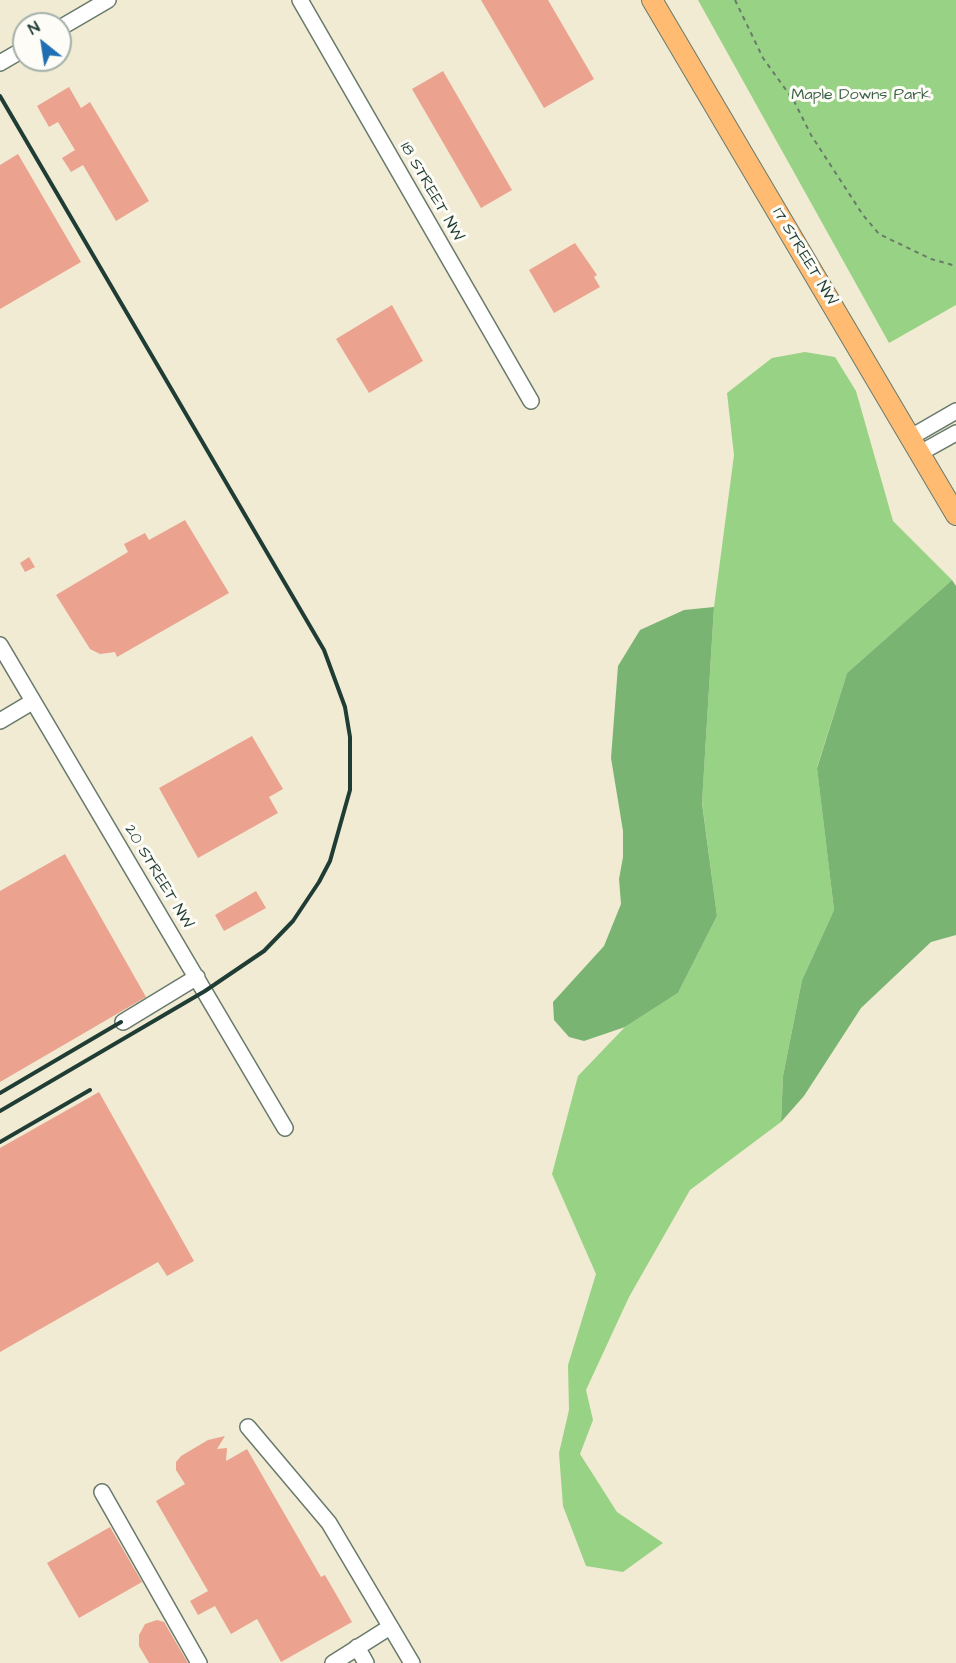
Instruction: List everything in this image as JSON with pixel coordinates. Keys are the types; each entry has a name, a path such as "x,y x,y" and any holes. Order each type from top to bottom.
{"main road":[{"name":"17 STREET NW","path":"652,0 956,515"}],"street":[{"path":"72,21 108,0"},
{"name":"18 STREET NW","path":"300,0 531,401"},
{"path":"916,445 956,411"},
{"path":"916,445 956,433"},
{"name":"20 STREET NW","path":"0,645 285,1128"},
{"path":"0,721 32,702"},
{"path":"123,1022 197,977"},
{"path":"248,1427 329,1523 412,1663"},
{"path":"102,1492 199,1663"},
{"path":"333,1663 390,1627"},
{"path":"357,1647 366,1663"}],"path":[{"path":"735,0 763,58 794,101 811,135 863,215 879,234 931,259 956,266"}],"green space":[{"name":"Maple Downs Park","path":"698,0 956,0 956,305 889,343"},
{"path":"805,352 835,357 856,391 893,521 952,580 847,673 817,767 834,910 802,980 783,1076 781,1122 690,1190 629,1297 586,1390 593,1420 580,1454 617,1512 663,1543 623,1572 586,1566 563,1506 559,1453 569,1410 568,1365 596,1274 552,1174 578,1076 625,1027 678,993 717,916 702,802 714,607 734,455 727,393 772,358"},
{"path":"952,580 956,586 956,935 931,942 861,1008 804,1096 781,1122 783,1076 802,980 834,910 817,768 847,673"},
{"path":"714,607 702,803 717,916 678,993 625,1027 584,1041 569,1037 554,1020 553,1002 604,946 621,904 619,879 623,857 623,831 611,758 618,666 640,630 684,610"}],"building":[{"path":"481,0 548,0 594,79 544,108"},
{"path":"443,71 512,190 481,208 412,89"},
{"path":"69,87 81,108 90,102 149,201 116,221 83,165 71,172 62,158 75,150 58,122 49,127 37,106"},
{"path":"18,154 81,262 0,309 0,165"},
{"path":"575,243 597,275 594,277 600,287 554,313 529,270"},
{"path":"392,305 423,361 369,393 336,339"},
{"path":"185,520 229,593 117,657 115,652 100,654 90,649 56,595 128,552 124,544 145,533 149,540"},
{"path":"29,557 35,567 25,572 20,563"},
{"path":"252,736 283,789 269,797 278,813 198,858 159,788"},
{"path":"65,854 146,997 0,1082 0,891"},
{"path":"256,891 266,908 224,931 215,915"},
{"path":"99,1092 194,1261 167,1276 158,1262 0,1352 0,1148"},
{"path":"225,1436 217,1449 227,1448 226,1461 247,1449 321,1577 325,1575 352,1622 281,1662 257,1619 231,1634 215,1606 198,1615 190,1601 208,1591 156,1501 185,1484 176,1470 176,1462 181,1456 208,1440"},
{"path":"110,1527 142,1582 79,1618 47,1563"},
{"path":"157,1620 164,1622 188,1663 149,1663 139,1646 139,1635 145,1624"}],"railway":[{"path":"0,96 324,650 345,707 350,737 350,790 330,861 293,921 264,951 205,991 0,1111"},
{"path":"0,1093 121,1022"},
{"path":"0,1142 90,1090"}]}
